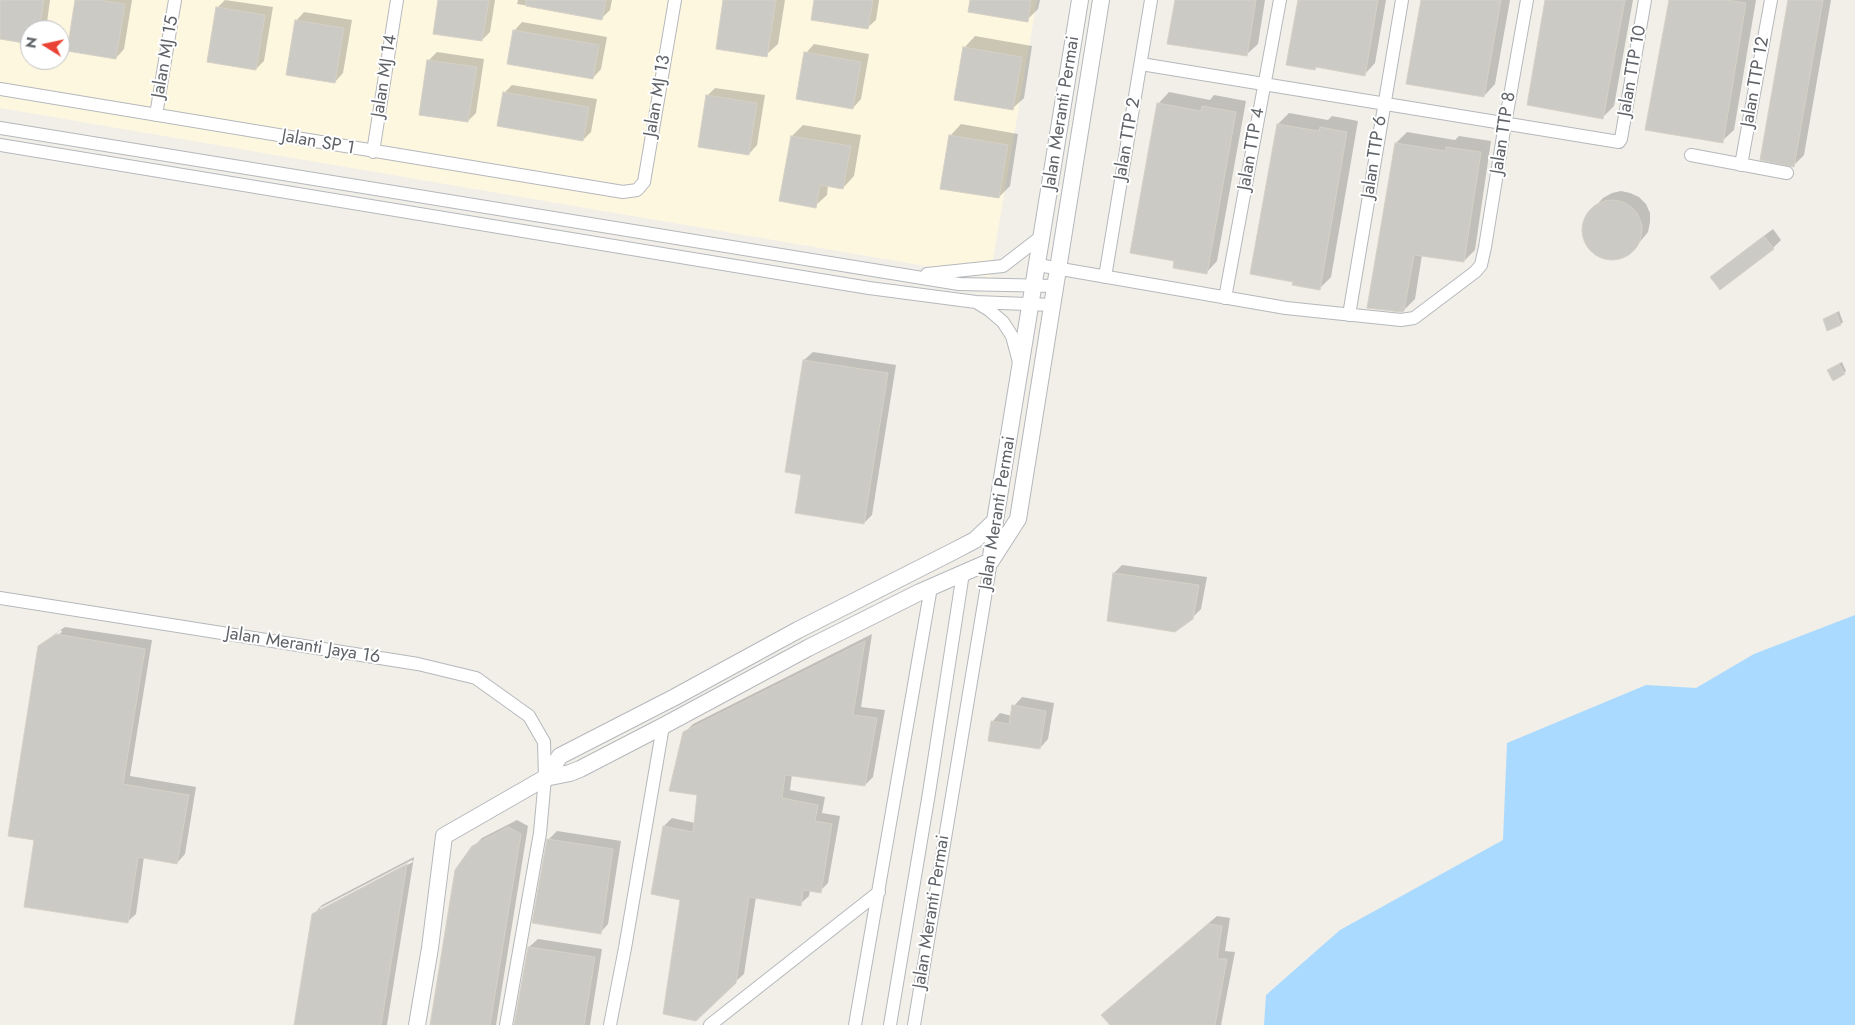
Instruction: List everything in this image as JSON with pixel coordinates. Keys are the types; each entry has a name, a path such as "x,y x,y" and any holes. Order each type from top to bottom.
{"street":[{"name":"Jalan MJ 15","path":"156,115 175,0"},
{"name":"Jalan MJ 14","path":"373,152 397,0"},
{"name":"Jalan MJ 13","path":"637,190 644,182 675,0"},
{"name":"Jalan Meranti Permai","path":"914,1025 991,560 995,521 1080,0"},
{"path":"417,1025 430,948 444,836 545,778 580,769 808,648 931,587 991,560 1018,519 1101,0"},
{"name":"Jalan TTP 2","path":"1105,277 1151,0"},
{"name":"Jalan TTP 4","path":"1225,298 1280,0"},
{"name":"Jalan TTP 6","path":"1349,315 1402,0"},
{"name":"Jalan TTP 8","path":"1349,315 1401,320 1414,318 1475,272 1481,265 1527,0"},
{"name":"Jalan TTP 10","path":"1505,124 1619,142 1645,0"},
{"name":"Jalan TTP 12","path":"1741,164 1771,0"},
{"path":"1141,64 1505,124"},
{"name":"Jalan SP 1","path":"0,89 623,192 637,190"},
{"path":"0,128 959,284 1055,286"},
{"path":"0,146 850,284 976,302 1052,305"},
{"path":"1691,155 1787,173"},
{"path":"908,276 1003,266 1042,236"},
{"path":"1038,265 1286,308 1349,315"},
{"path":"976,302 1003,322 1012,336 1021,370"},
{"path":"545,778 560,756 675,698 798,630 975,540 995,521"},
{"name":"Jalan Meranti Permai","path":"890,1025 931,783 963,573"},
{"path":"855,1025 931,587"},
{"name":"Jalan Meranti Jaya 16","path":"0,598 418,664 476,678 529,716 544,742 545,778 540,832 506,1025"},
{"path":"610,1025 663,726"},
{"path":"710,1025 879,892"}],"shaded area":[{"path":"0,0 1037,0 990,277 0,108"}],"water":[{"path":"1855,615 1855,1025 1264,1025 1266,995 1340,930 1503,840 1507,743 1646,685 1696,688 1754,654"}],"building":[{"path":"0,0 44,0 41,20 20,20 20,42 0,39"},
{"path":"75,0 99,0 125,4 116,59 70,51 70,32"},
{"path":"438,0 489,0 482,41 433,34"},
{"path":"526,0 606,0 602,20 526,6"},
{"path":"723,0 776,0 767,57 716,49"},
{"path":"814,0 873,0 868,29 811,20"},
{"path":"970,0 1031,0 1028,22 968,12"},
{"path":"1175,0 1256,0 1247,56 1167,44"},
{"path":"1298,0 1378,0 1365,76 1316,67 1315,70 1286,65"},
{"path":"1421,0 1501,0 1484,97 1406,84"},
{"path":"1545,0 1625,0 1603,119 1527,105"},
{"path":"1669,0 1726,0 1746,3 1723,143 1645,130"},
{"path":"1788,0 1823,0 1794,167 1760,160"},
{"path":"216,7 265,15 256,70 207,62"},
{"path":"295,20 344,28 335,83 286,75"},
{"path":"513,30 599,45 593,79 507,64"},
{"path":"963,47 1022,57 1013,110 954,100"},
{"path":"804,52 861,62 853,109 796,99"},
{"path":"427,60 477,67 468,122 419,115"},
{"path":"503,92 589,107 583,141 497,126"},
{"path":"706,95 757,103 749,155 698,147"},
{"path":"1157,103 1201,111 1202,106 1236,112 1207,274 1173,268 1174,261 1130,253"},
{"path":"1277,124 1319,131 1320,127 1347,132 1320,290 1292,285 1293,282 1250,274"},
{"path":"949,135 1008,145 999,198 940,189"},
{"path":"791,136 851,146 843,189 820,185 816,208 779,201"},
{"path":"1395,143 1446,151 1446,147 1481,152 1464,262 1414,255 1404,311 1401,312 1367,308"},
{"path":"1606,200 1618,200 1629,205 1637,213 1642,224 1640,242 1629,255 1618,260 1606,260 1595,255 1587,247 1582,236 1582,224 1587,213 1595,205"},
{"path":"1764,236 1774,249 1720,290 1710,277"},
{"path":"1836,313 1841,325 1827,331 1823,319"},
{"path":"803,360 888,373 864,524 795,513 801,475 785,472"},
{"path":"1839,364 1845,374 1833,381 1827,370"},
{"path":"1113,573 1199,585 1193,619 1175,632 1107,621"},
{"path":"56,634 145,649 123,784 189,795 177,864 138,857 128,923 24,907 34,840 8,836 38,646"},
{"path":"865,641 853,715 877,718 865,786 785,775 782,798 818,805 815,821 832,824 821,893 803,890 801,906 749,897 736,983 696,1021 663,1014 680,900 651,894 663,826 693,832 697,795 669,791 683,732"},
{"path":"1012,705 1046,711 1040,749 988,741 991,721 1009,724"},
{"path":"508,827 521,834 490,1025 430,1025 455,870 472,846"},
{"path":"547,839 613,849 601,934 532,923"},
{"path":"407,864 381,1025 294,1025 312,914"},
{"path":"1208,924 1222,926 1217,959 1227,959 1215,1025 1110,1025 1101,1015"},
{"path":"528,947 595,957 584,1025 514,1025"}]}
